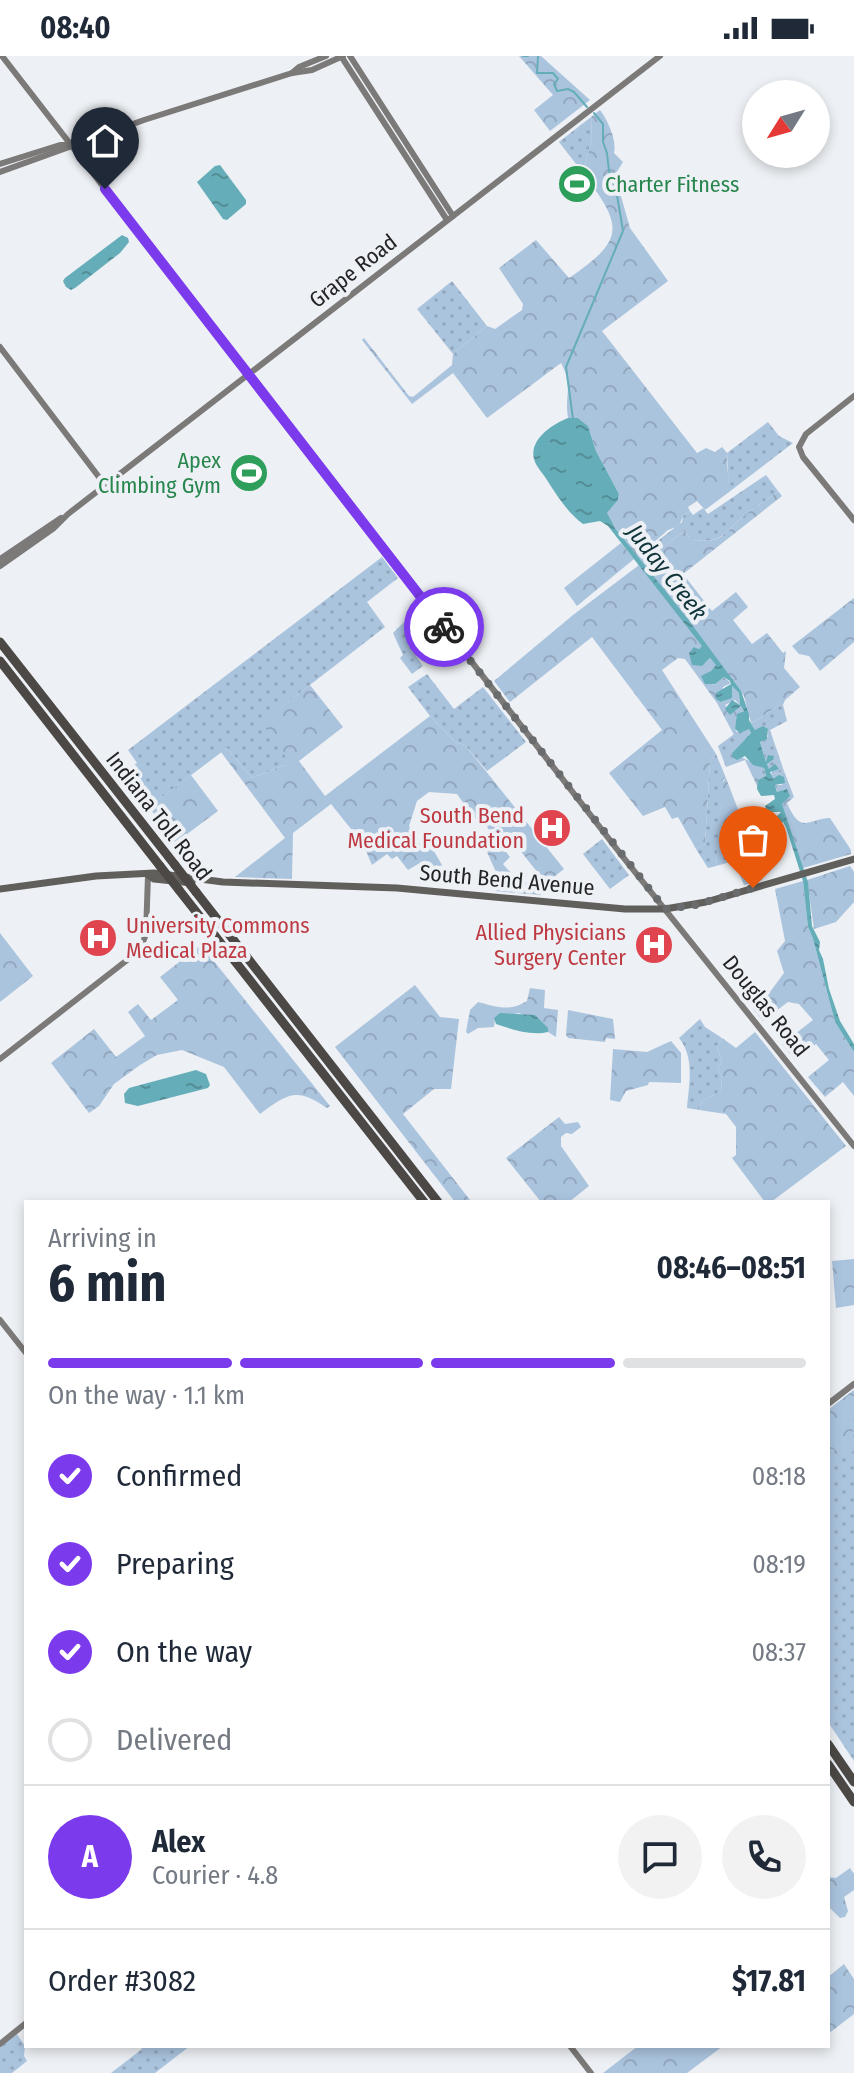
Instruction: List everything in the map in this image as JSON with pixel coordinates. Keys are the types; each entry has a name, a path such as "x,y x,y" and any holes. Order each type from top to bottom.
{"highway":[{"name":"Indiana Toll Road","path":"0,642 436,1200"},
{"name":"Indiana Toll Road","path":"0,661 422,1200"},
{"path":"830,1747 854,1782"},
{"path":"830,1767 854,1802"}],"main road":[{"name":"South Bend Avenue","path":"0,889 96,876 148,875 154,879 193,883 198,880 410,889 625,909 665,909 696,905 854,859"}],"street":[{"name":"Douglas Road","path":"2,56 665,909 854,1146"},
{"path":"292,73 326,56"},
{"path":"0,172 71,145 292,73 312,70 342,56 450,218"},
{"path":"350,56 450,218"},
{"name":"Grape Road","path":"0,559 68,514 660,56"},
{"path":"0,164 60,145 71,145"},
{"path":"0,347 105,485"},
{"path":"854,396 801,440 802,454 854,520"},
{"name":"Grape Road","path":"0,566 54,528 68,514"},
{"path":"0,1059 137,953 144,943 148,875"},
{"path":"0,1320 24,1350"},
{"path":"830,1402 854,1384"},
{"path":"0,2044 24,2025"},
{"path":"572,2048 591,2073"}],"green space":[{"path":"519,56 541,56 590,100 550,131 534,110 553,95"},
{"path":"600,110 611,131 614,153 623,162 615,175 630,228 668,281 602,331 697,453 706,448 715,452 722,447 727,453 729,492 705,510 697,501 688,507 690,511 683,516 679,526 668,530 637,557 606,514 618,500 619,494 596,451 588,426 578,418 568,418 568,385 561,363 487,418 453,373 412,404 362,340 364,338 409,396 413,397 452,365 453,354 487,326 495,329 522,310 523,304 499,268 536,240 569,278 601,253 609,242 611,219 606,206 583,173 592,138 591,117"},
{"path":"591,117 592,138 583,173 559,142"},
{"path":"452,281 487,326 453,354 417,309"},
{"path":"768,422 779,436 793,443 729,492 727,453"},
{"path":"766,475 778,491 722,536 701,541 691,539 684,531 642,563 637,557 682,522 683,516 690,511 693,515 703,508 708,514"},
{"path":"778,491 782,496 683,574 712,611 736,592 748,607 733,620 752,644 767,633 783,653 786,651 784,668 800,687 783,705 751,723 744,696 705,644 699,649 694,647 705,663 710,658 717,665 711,671 713,685 724,677 731,683 723,687 722,702 732,697 732,686 739,693 740,705 735,700 725,705 732,713 741,706 744,711 734,735 717,703 685,659 678,658 662,670 716,754 710,761 705,844 696,849 678,817 672,819 665,807 643,816 609,773 662,730 592,637 510,702 494,681 573,615 684,531 691,539 717,539"},
{"path":"621,543 634,559 577,606 564,588"},
{"path":"382,557 398,578 367,602 385,627 262,722 289,760 285,765 252,778 227,748 149,807 123,773 137,763 128,750"},
{"path":"854,598 854,642 820,671 809,656 799,654 792,646"},
{"path":"418,603 433,626 408,645 423,666 412,674 400,658 403,655 393,633 409,617 407,612"},
{"path":"427,674 454,709 483,687 526,742 487,771 465,745 455,742 430,716 408,687"},
{"path":"310,685 343,727 299,761 325,796 430,716 455,742 465,745 564,869 541,887 541,895 495,891 496,872 483,843 492,837 484,820 474,818 457,794 429,792 417,801 409,826 417,843 431,846 442,865 434,870 418,864 408,870 397,856 392,859 387,854 372,865 363,844 331,804 293,833 292,879 235,877 285,838 221,752 227,748 252,778 285,765 288,760 261,722","holes":["511,839 538,873 522,886 503,864 510,857 502,847"]},
{"path":"783,705 787,721 770,730 784,771 771,775 773,766 769,770 767,764 773,760 766,762 760,742 768,737 768,729 755,730 751,723"},
{"path":"749,728 751,733 732,753 764,768 766,776 759,780 758,788 745,760 726,767 718,746 737,732"},
{"path":"716,754 726,778 723,780 716,866 708,868 696,849 705,844 710,761"},
{"path":"784,771 794,797 787,803 796,819 805,823 830,818 851,854 803,868 775,785 783,785 773,780 771,775"},
{"path":"191,775 218,811 175,843 149,807"},
{"path":"726,778 763,875 762,880 744,885 734,861 716,866 722,783"},
{"path":"602,839 629,875 610,889 583,854"},
{"path":"850,866 854,872 854,902 836,922 814,929 807,880"},
{"path":"803,881 808,927 835,1022 854,1052 854,1096 843,1082 825,1097 808,1077 829,1060 816,1044 795,1060 782,1044 813,1020 799,1004 788,1002 763,1021 753,1009 784,973 777,951 785,941 775,889"},
{"path":"0,933 33,976 0,1002"},
{"path":"201,945 330,1106 327,1108 308,1097 293,1095 260,1114 224,1067 182,1050 157,1055 140,1065 114,1084 99,1106 89,1113 51,1063 94,1029 116,1057 145,1036 128,1012 138,1004 151,1020 178,1000 160,977"},
{"path":"415,985 440,1017 459,1019 451,1089 434,1089 403,1114 470,1200 453,1200 335,1047"},
{"path":"530,988 545,990 544,1008 558,1010 556,1037 547,1028 519,1013 495,1018 494,1027 466,1032 470,1010 478,1002 497,1007 515,1006 527,1001"},
{"path":"568,1010 613,1019 615,1039 606,1038 605,1042 568,1038"},
{"path":"700,1019 705,1027 722,1038 717,1047 722,1061 718,1069 722,1078 721,1091 702,1101 699,1110 687,1108 689,1063 679,1038"},
{"path":"755,1032 846,1146 774,1200 764,1200 732,1158 736,1155 736,1127 726,1114 699,1110 702,1101 721,1091 722,1078 718,1069 722,1061 717,1047 722,1038 736,1048"},
{"path":"671,1041 681,1053 681,1083 649,1082 648,1085 626,1091 620,1102 610,1100 613,1049 647,1052"},
{"path":"559,1117 565,1124 578,1122 581,1127 561,1137 561,1146 589,1186 572,1200 539,1200 506,1158"},
{"path":"854,1259 854,1305 836,1308 832,1261"},
{"path":"854,1390 854,1761 830,1725 830,1408"},
{"path":"854,1390 851,1455 841,1455 830,1449 830,1408"},
{"path":"850,1868 854,1874 854,1890 844,1897 848,1911 845,1917 840,1918 830,1908 830,1877 836,1878"},
{"path":"844,1964 854,1979 854,2014 830,2032 830,1975"},
{"path":"17,2034 24,2044 27,2061 12,2073 0,2073 0,2047"},
{"path":"187,2048 155,2073 111,2073 142,2049"},
{"path":"635,2048 720,2048 687,2073 603,2073"}],"water":[{"path":"220,165 246,200 246,204 227,220 223,219 197,182"},
{"path":"122,235 129,242 120,253 75,288 71,290 66,287 65,278"},
{"path":"568,418 578,418 588,426 596,451 619,494 607,513 615,528 741,691 755,730 763,726 768,729 767,739 760,742 766,762 768,755 774,756 767,764 769,769 775,764 779,769 770,772 773,779 779,775 784,777 785,783 775,785 777,792 787,789 790,796 782,804 808,882 812,926 820,942 819,950 829,989 840,1021 854,1044 854,1052 835,1022 808,927 803,881 786,827 783,822 777,823 775,818 781,812 766,809 765,806 775,799 774,795 761,796 757,789 758,780 766,776 764,768 753,765 745,756 737,760 732,757 732,753 751,733 749,729 740,733 735,729 737,714 744,711 741,706 730,715 725,709 732,700 740,705 739,693 732,686 732,698 721,702 716,699 716,693 731,684 730,681 724,677 715,684 705,684 701,676 716,665 710,658 702,666 692,665 689,653 694,647 699,649 702,646 608,526 600,521 583,524 578,520 563,504 535,462 533,452 539,439 549,428"},
{"path":"500,1013 535,1015 548,1028 548,1032 528,1033 496,1024 494,1018"},
{"path":"196,1070 206,1074 210,1085 208,1088 138,1106 125,1103 124,1094 129,1088"}],"waterway":[{"name":"Juday Creek","path":"523,56 528,56"},
{"name":"Juday Creek","path":"538,56 537,73 553,73 558,79 554,84 557,91 568,89 574,92 587,107"},
{"name":"Juday Creek","path":"573,419 566,367 623,231 603,142 603,124 594,113"}],"way so far":[{"path":"444,627 665,909 696,905 753,888"}],"place":[{"name":"Charter Fitness","path":"577,184"},
{"name":"Apex Climbing Gym","path":"249,473"},
{"name":"South Bend Medical Foundation","path":"552,828"},
{"name":"University Commons Medical Plaza","path":"98,938"},
{"name":"Allied Physicians Surgery Center","path":"654,945"}],"route":[{"path":"105,189 444,627"}]}
